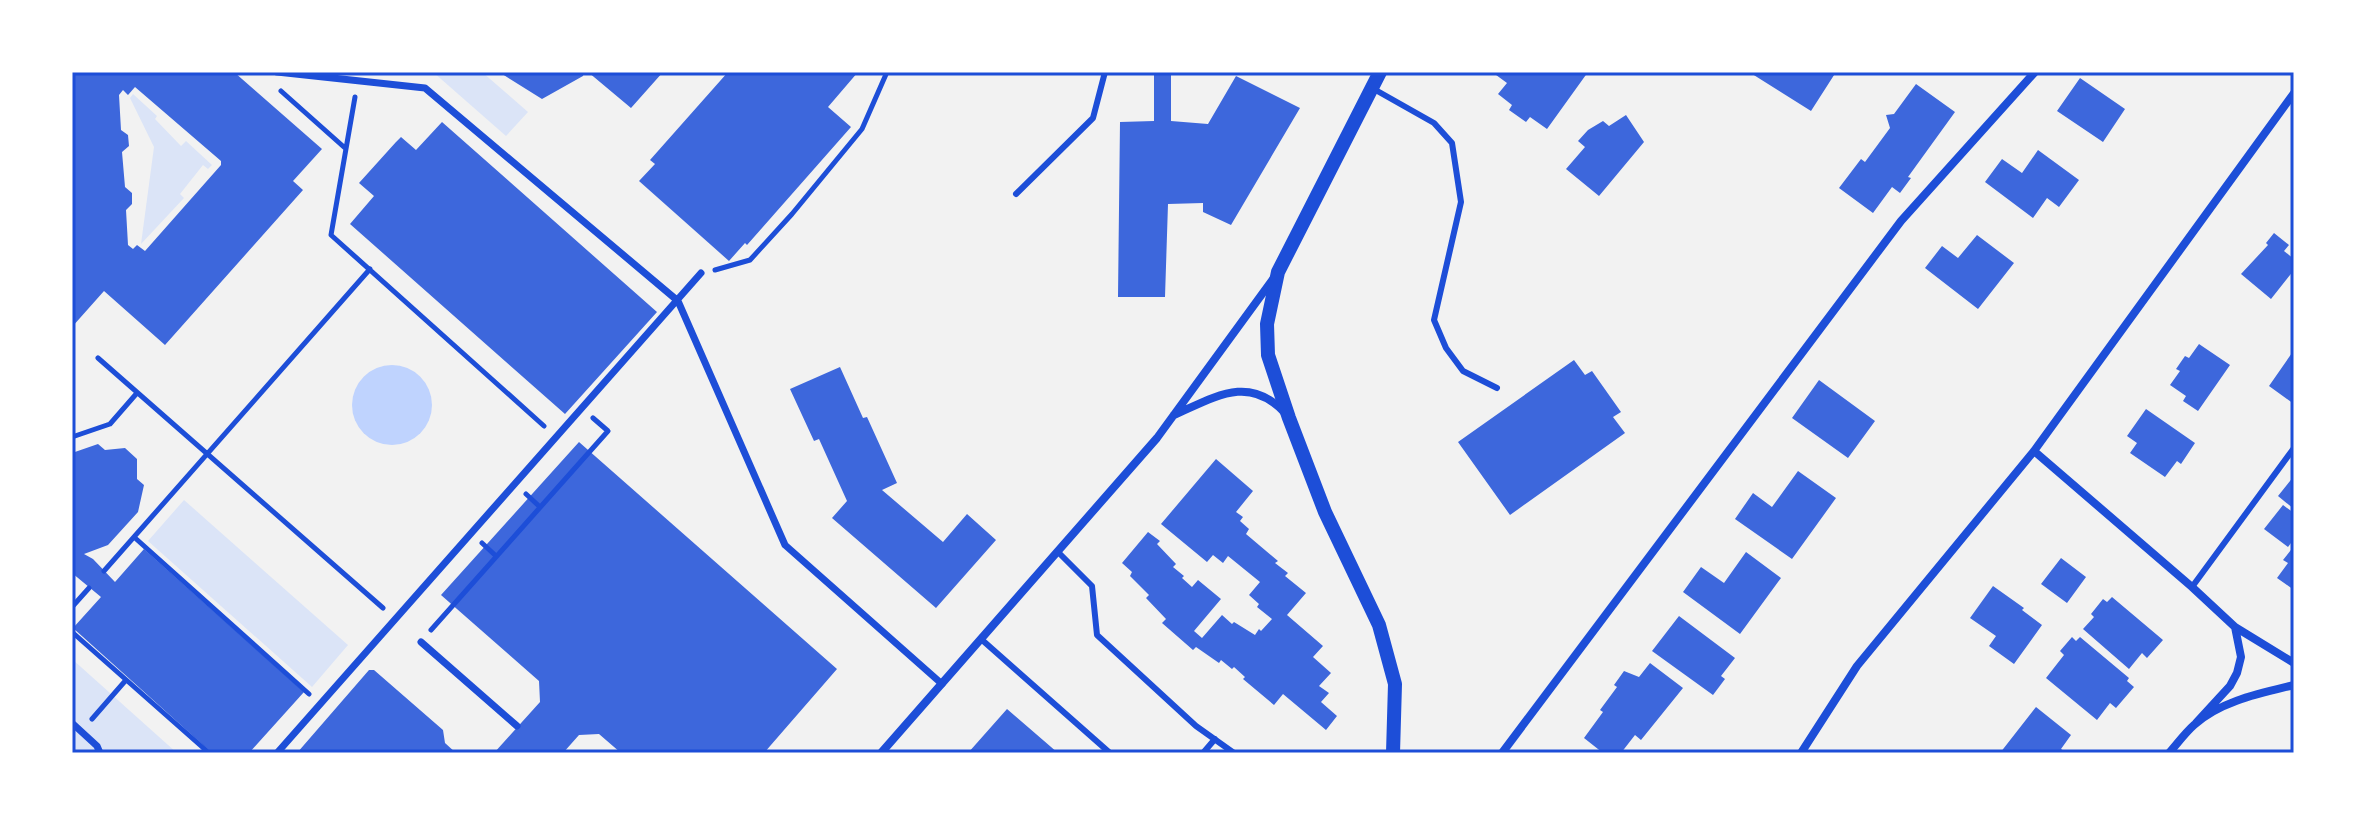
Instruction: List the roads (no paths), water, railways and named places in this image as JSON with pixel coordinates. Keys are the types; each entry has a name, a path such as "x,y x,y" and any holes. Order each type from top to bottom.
{"street":[{"path":"277,72 359,76 425,88 678,301 785,545 942,684"},
{"path":"881,753 1174,416 1278,272 1380,72"},
{"path":"1502,753 1901,221 2035,72"},
{"path":"1801,753 1857,666 2034,451 2294,93"},
{"path":"1278,272 1267,324 1268,355 1325,512 1379,625 1395,684 1393,753"},
{"path":"277,753 701,273"},
{"path":"1174,416 1213,397 1240,391 1260,393 1276,403 1289,418"},
{"path":"2034,451 2235,627 2294,663"},
{"path":"2169,753 2230,686 2237,673 2241,657 2235,627"},
{"path":"421,642 517,726"},
{"path":"2196,723 2241,700 2294,685"},
{"path":"72,723 97,746 100,753"}],"lane":[{"path":"1016,194 1093,118 1105,72"},
{"path":"1372,88 1434,123 1452,143 1461,202 1434,320 1446,348 1463,371 1497,388"},
{"path":"2192,587 2294,448"},
{"path":"1058,552 1092,586 1097,635 1196,726 1234,753"},
{"path":"981,639 1110,753"},
{"path":"1203,753 1215,739"}],"water":[{"path":"384,365 400,365 421,376 432,397 432,413 421,434 400,445 384,445 370,439 358,427 352,413 352,397 358,383 370,371"}]}
